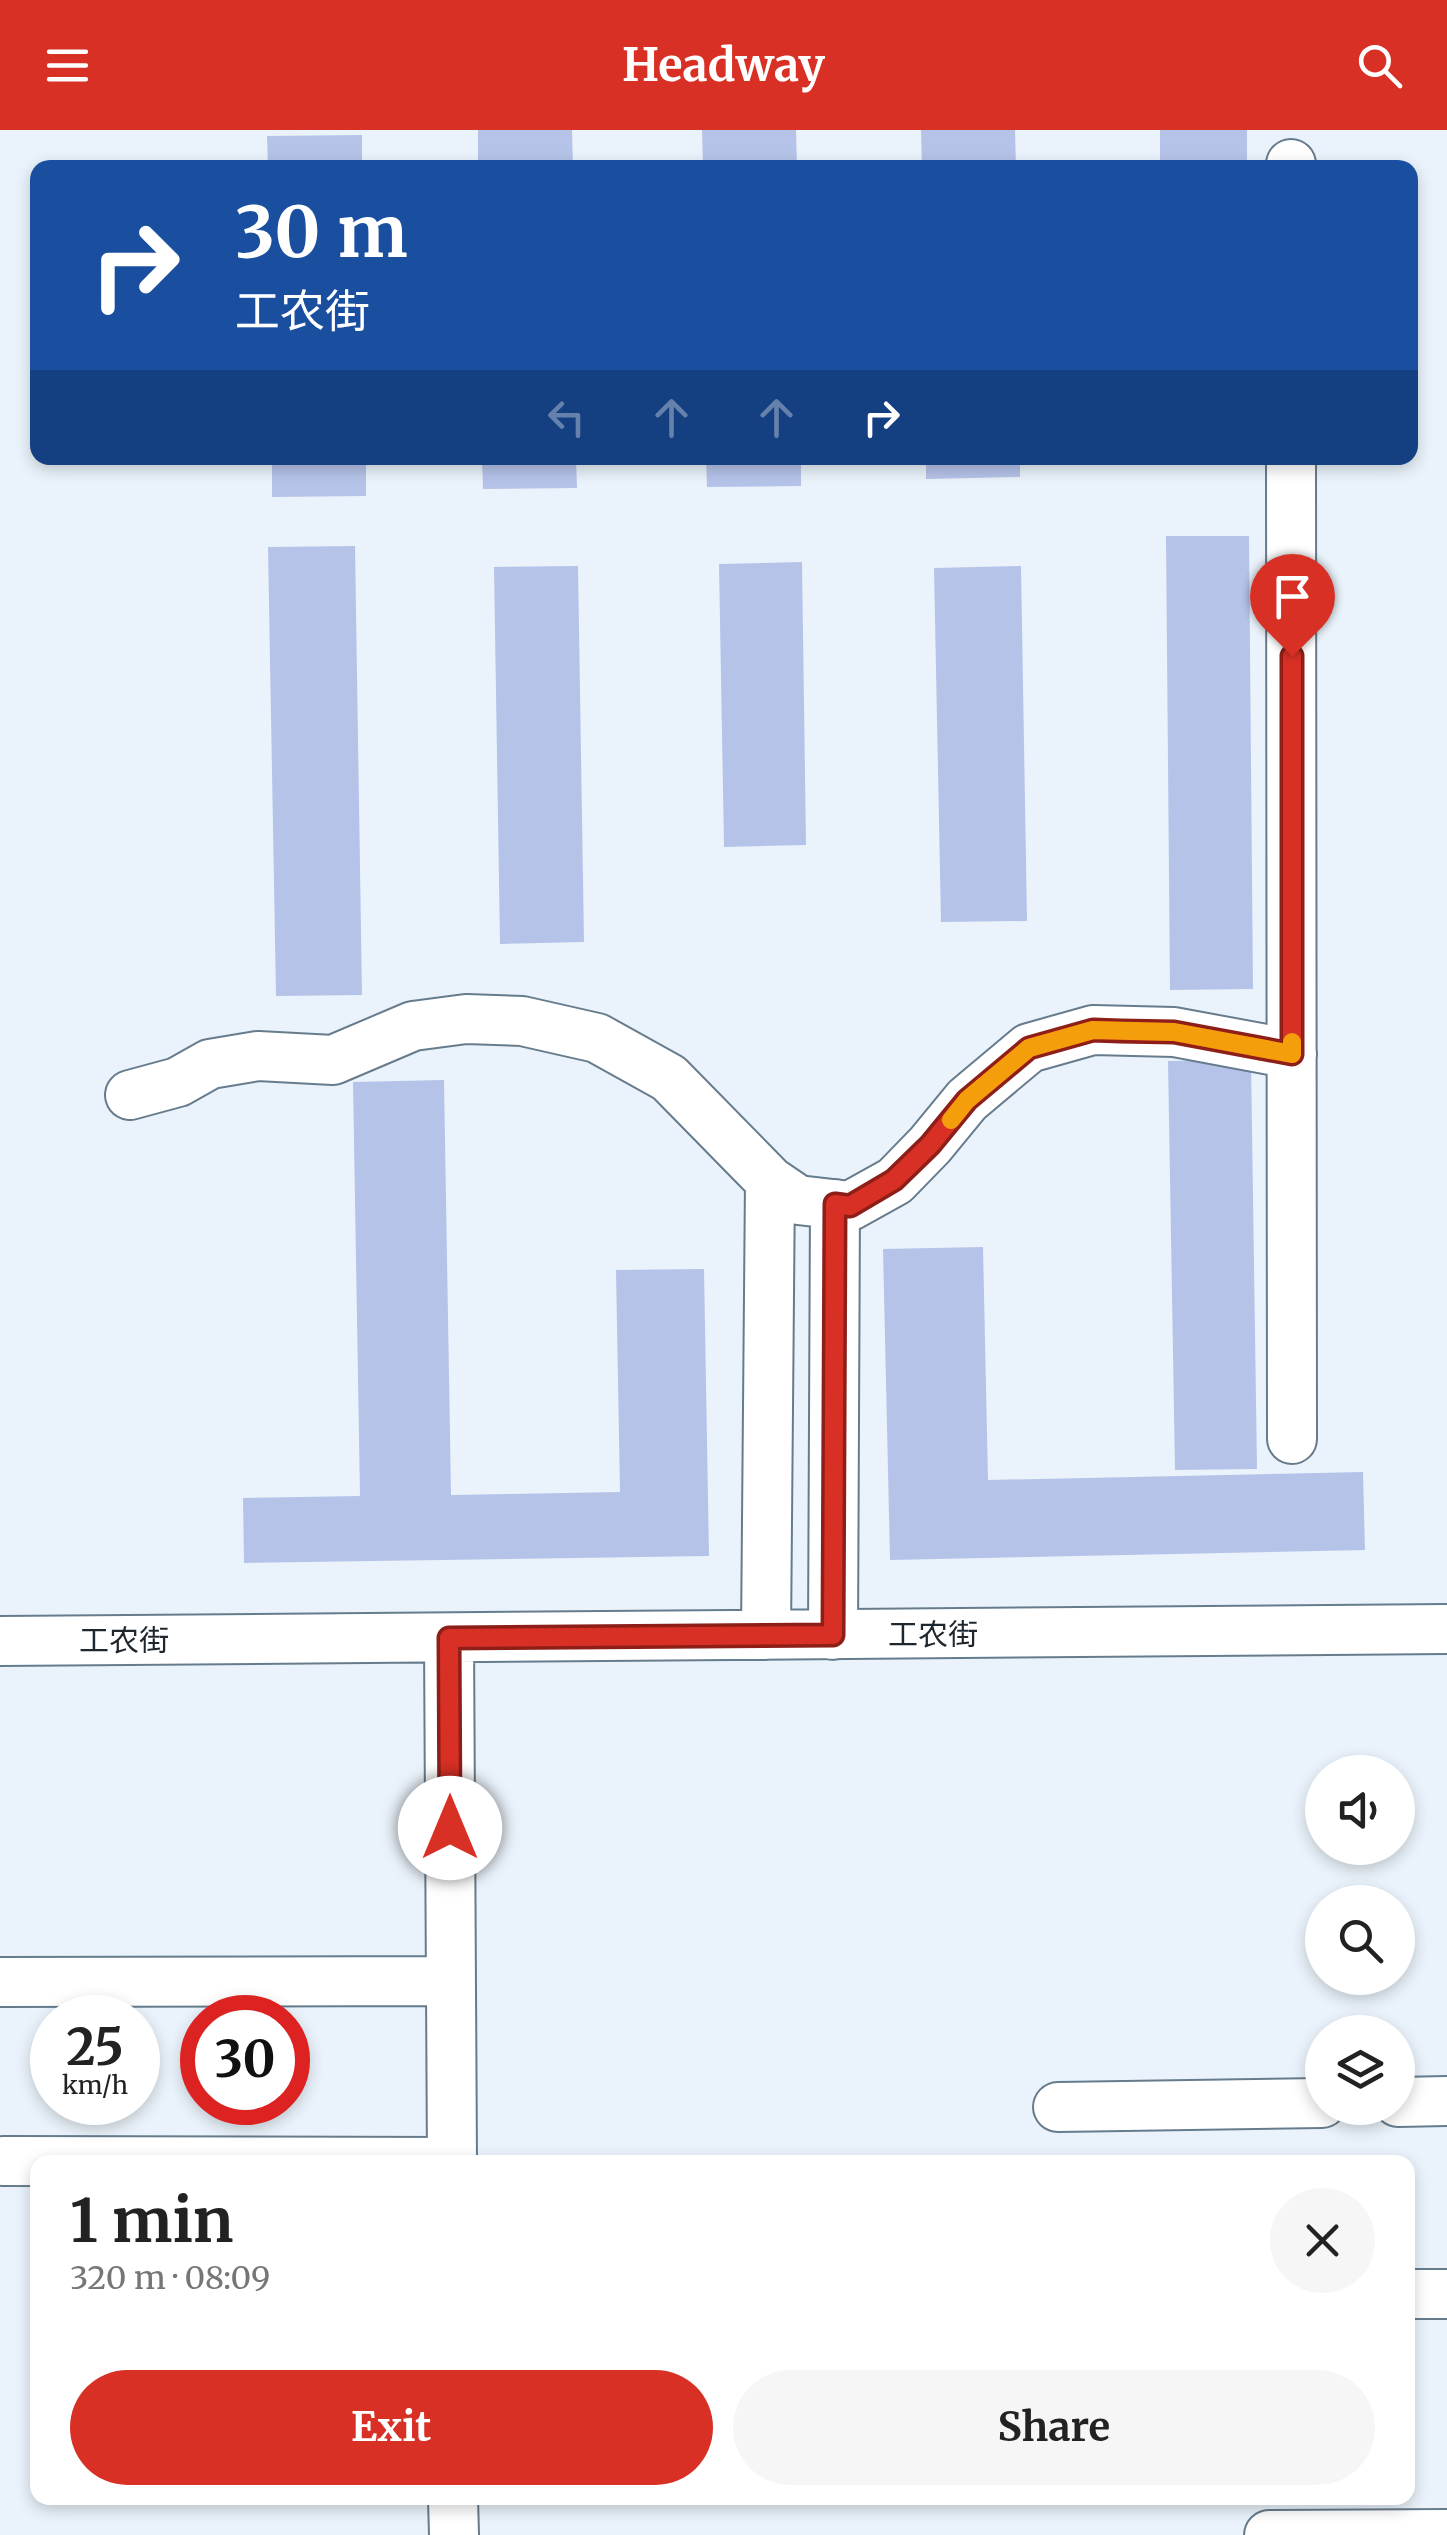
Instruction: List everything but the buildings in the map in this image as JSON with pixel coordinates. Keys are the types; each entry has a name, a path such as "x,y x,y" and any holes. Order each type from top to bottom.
{"street":[{"path":"1292,465 1292,1439"},
{"path":"130,1094 178,1082 210,1064 258,1056 333,1060 413,1026 466,1020 522,1020 597,1038 669,1078 770,1181 798,1200 850,1206 894,1180 930,1145 967,1100 1029,1048 1093,1030 1109,1030 1174,1032 1292,1054"},
{"path":"766,1635 770,1181"},
{"path":"833,1635 835,1204"},
{"name":"工农街","path":"0,1642 1447,1629"},
{"path":"449,1638 452,2155"},
{"path":"0,1982 450,1981"},
{"path":"1415,2102 1447,2102"},
{"path":"1058,2108 1305,2104"},
{"path":"3,2160 30,2160"},
{"path":"1415,2294 1447,2294"},
{"path":"453,2505 454,2535"},
{"path":"1269,2535 1447,2534"}],"slow traffic":[{"path":"951,1120 967,1100 1029,1048 1093,1030 1174,1032 1292,1054 1292,1042"}],"route":[{"path":"450,1828 449,1638 833,1635 835,1204 850,1206 894,1180 930,1145 967,1100 1029,1048 1093,1030 1174,1032 1292,1054 1292,656"}]}
